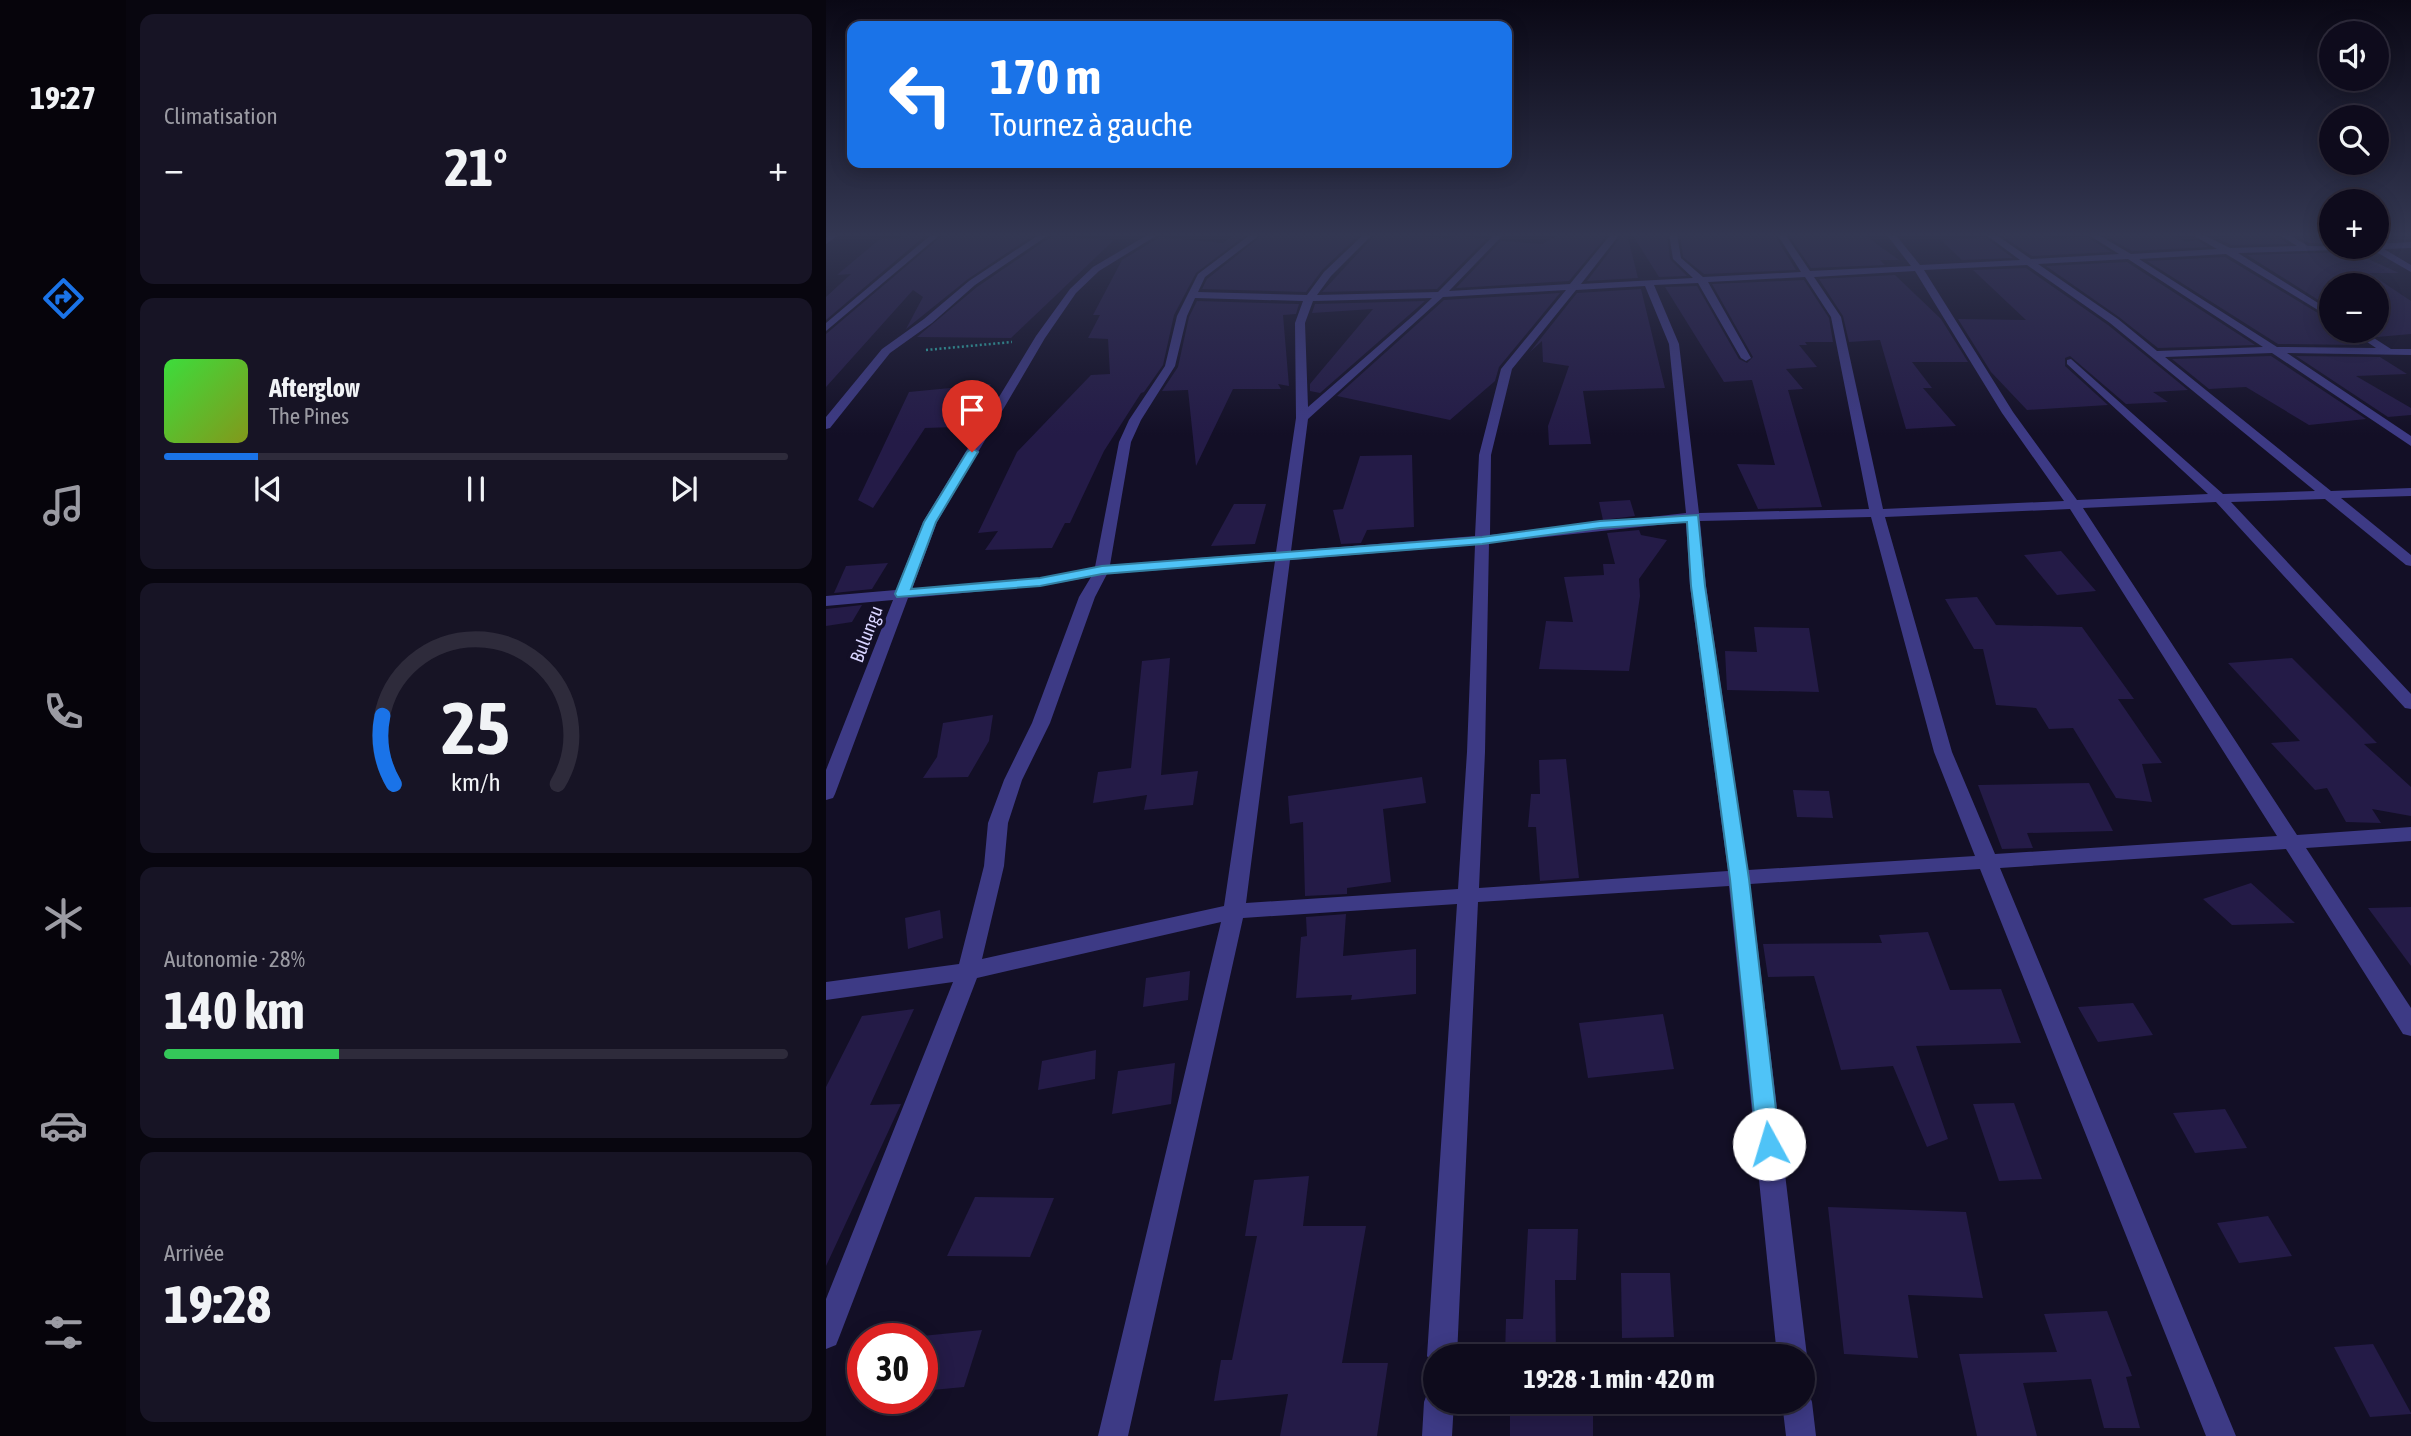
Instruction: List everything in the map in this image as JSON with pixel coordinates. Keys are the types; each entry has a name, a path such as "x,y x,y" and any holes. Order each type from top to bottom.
{"street":[{"path":"826,328 858,301"},
{"path":"826,425 886,351 951,301"},
{"name":"Bulungu","path":"826,794 930,522 1040,338 1066,301"},
{"path":"826,1335 968,971 994,866 998,822 1013,780 1041,723 1087,597 1102,570 1125,442 1135,420 1170,366 1173,344 1190,301"},
{"path":"1114,1436 1234,911 1302,418 1300,323 1303,309 1308,301"},
{"path":"1302,418 1434,301"},
{"path":"1443,1344 1476,752 1485,456 1507,369 1562,301"},
{"path":"1656,301 1674,344 1698,586 1739,879 1791,1344"},
{"path":"1713,301 1746,358"},
{"path":"1825,301 1836,317 1877,513 1943,752 2221,1436"},
{"path":"1938,301 2008,413 2074,505 2411,1027"},
{"path":"2084,301 2154,354 2411,562"},
{"path":"2203,301 2411,442"},
{"path":"2375,343 2411,364"},
{"path":"2154,354 2272,350 2411,352"},
{"path":"2071,362 2220,498 2411,704"},
{"path":"826,601 1040,582 1102,570 1482,540 1600,525 1693,517 1877,513 2411,492"},
{"path":"826,992 968,971 1234,911 2411,834"},
{"path":"1437,1436 1438,1414"},
{"path":"1798,1414 1801,1436"}],"path":[{"path":"886,351 927,350 1040,338"}],"building":[{"path":"826,301 848,301 826,320"},
{"path":"865,301 903,301 826,387 826,334"},
{"path":"921,301 941,301 906,329"},
{"path":"960,301 1050,301 1011,338 917,337"},
{"path":"1100,301 1181,301 1174,315 1163,365 1141,393 1104,451 1070,523 1065,523 1052,548 985,550 998,531 978,533 1017,452 1091,375 1110,374 1108,339 1088,338 1100,315 1093,315"},
{"path":"1197,301 1299,304 1296,314 1283,315 1289,386 1278,384 1281,389 1233,389 1196,466 1188,390 1162,391 1178,367 1189,317"},
{"path":"1425,301 1320,393 1310,391 1310,384 1373,309 1312,313 1315,304"},
{"path":"1443,301 1553,301 1499,367 1495,381 1450,420 1337,396"},
{"path":"1571,301 1644,301 1665,388 1583,391 1591,444 1549,445 1548,426 1569,366 1543,362 1542,341 1530,352"},
{"path":"1674,301 1706,301 1739,359 1747,363 1753,357 1722,301 1818,301 1829,318 1833,342 1805,342 1807,345 1799,345 1817,367 1786,369 1803,389 1788,390 1822,507 1758,509 1737,464 1775,465 1752,380 1724,382"},
{"path":"1833,301 1922,301 1941,319 1968,362 1912,362 1932,388 1923,388 1956,426 1906,429 1880,340 1849,342 1843,316"},
{"path":"2006,301 2073,301 2108,325 2188,390 2153,392 2168,402 2126,404 2070,356 2065,358 2065,366 2108,405 2027,410 1991,372 1958,319 2026,320"},
{"path":"2096,301 2187,301 2255,345 2158,348"},
{"path":"2210,301 2298,301 2319,314 2319,343 2360,345 2278,344"},
{"path":"2389,301 2411,301 2411,334 2389,336"},
{"path":"2271,356 2366,419 2309,425 2246,387 2209,389 2172,359"},
{"path":"2296,356 2380,357 2407,374 2356,376 2411,408 2411,415 2388,417"},
{"path":"991,384 955,427 925,428 873,508 858,500 909,392"},
{"path":"1412,455 1414,527 1367,530 1361,543 1341,544 1333,510 1343,509 1360,456"},
{"path":"1630,500 1635,516 1603,520 1599,502"},
{"path":"1234,504 1266,504 1255,544 1211,546"},
{"path":"1639,530 1641,535 1667,540 1639,579 1640,596 1629,671 1539,669 1546,621 1573,622 1564,577 1604,575 1603,564 1615,564 1607,533"},
{"path":"2061,551 2096,591 2057,595 2024,555"},
{"path":"888,563 872,589 834,593 846,566"},
{"path":"1977,597 1996,625 2082,627 2134,699 2118,699 2162,763 2142,764 2152,802 2116,798 2073,728 2049,729 2036,708 1996,705 1983,649 1974,649 1945,599"},
{"path":"862,605 852,622 826,626 826,609"},
{"path":"1754,627 1809,628 1819,692 1727,690 1725,651 1757,652"},
{"path":"1170,658 1161,775 1198,771 1193,805 1144,810 1147,795 1093,803 1098,772 1131,768 1142,661"},
{"path":"2292,658 2377,743 2364,744 2411,787 2411,816 2372,809 2381,823 2346,822 2327,788 2315,790 2271,743 2300,741 2228,663"},
{"path":"993,715 989,741 968,777 923,778 937,757 943,723"},
{"path":"1566,759 1579,878 1540,881 1536,827 1528,827 1531,794 1540,794 1539,760"},
{"path":"1422,777 1426,803 1383,809 1391,882 1347,888 1347,894 1305,896 1303,822 1290,824 1288,796"},
{"path":"2089,783 2113,831 2027,833 2033,848 2002,849 1978,785"},
{"path":"1793,790 1829,791 1833,818 1797,817"},
{"path":"2251,883 2295,923 2232,925 2203,899"},
{"path":"2411,907 2411,966 2368,908"},
{"path":"940,910 943,938 908,949 905,918"},
{"path":"1346,914 1343,956 1416,949 1416,994 1351,1000 1352,995 1296,998 1301,937 1307,936 1306,917"},
{"path":"1928,932 1950,990 2001,989 2021,1043 1916,1046 1948,1139 1927,1147 1893,1066 1841,1070 1814,976 1768,977 1763,944 1882,943 1879,935"},
{"path":"1190,971 1188,1000 1143,1007 1146,978"},
{"path":"2133,1003 2153,1035 2098,1042 2078,1007"},
{"path":"914,1009 870,1105 901,1104 826,1266 826,1087 862,1016"},
{"path":"1663,1014 1674,1069 1588,1078 1579,1023"},
{"path":"1096,1050 1095,1079 1038,1090 1042,1061"},
{"path":"1175,1063 1171,1104 1112,1114 1118,1071"},
{"path":"2014,1103 2042,1179 1999,1181 1973,1104"},
{"path":"2225,1109 2247,1148 2195,1153 2173,1113"},
{"path":"1309,1176 1303,1226 1366,1226 1342,1363 1388,1363 1377,1436 1280,1436 1288,1394 1214,1401 1221,1360 1232,1360 1257,1236 1245,1236 1254,1180"},
{"path":"975,1197 1054,1198 1030,1257 947,1256"},
{"path":"1828,1207 1966,1212 1983,1298 1908,1295 1918,1358 1844,1354"},
{"path":"2268,1216 2292,1256 2239,1263 2217,1223"},
{"path":"1528,1229 1578,1229 1576,1280 1555,1280 1556,1344 1505,1344 1506,1319 1523,1319"},
{"path":"1621,1273 1670,1273 1674,1337 1622,1338"},
{"path":"2107,1311 2132,1376 2126,1377 2140,1428 2104,1428 2091,1379 2023,1383 2037,1436 1977,1436 1959,1354 2057,1352 2044,1314"},
{"path":"982,1330 964,1387 938,1389 938,1334"},
{"path":"2373,1344 2411,1414 2370,1417 2334,1347"},
{"path":"1510,1414 1593,1414 1593,1436 1510,1436"}],"route":[{"path":"972,452 930,522 902,594 1040,582 1102,570 1482,540 1600,525 1693,517 1698,586 1739,879 1769,1144"}]}
